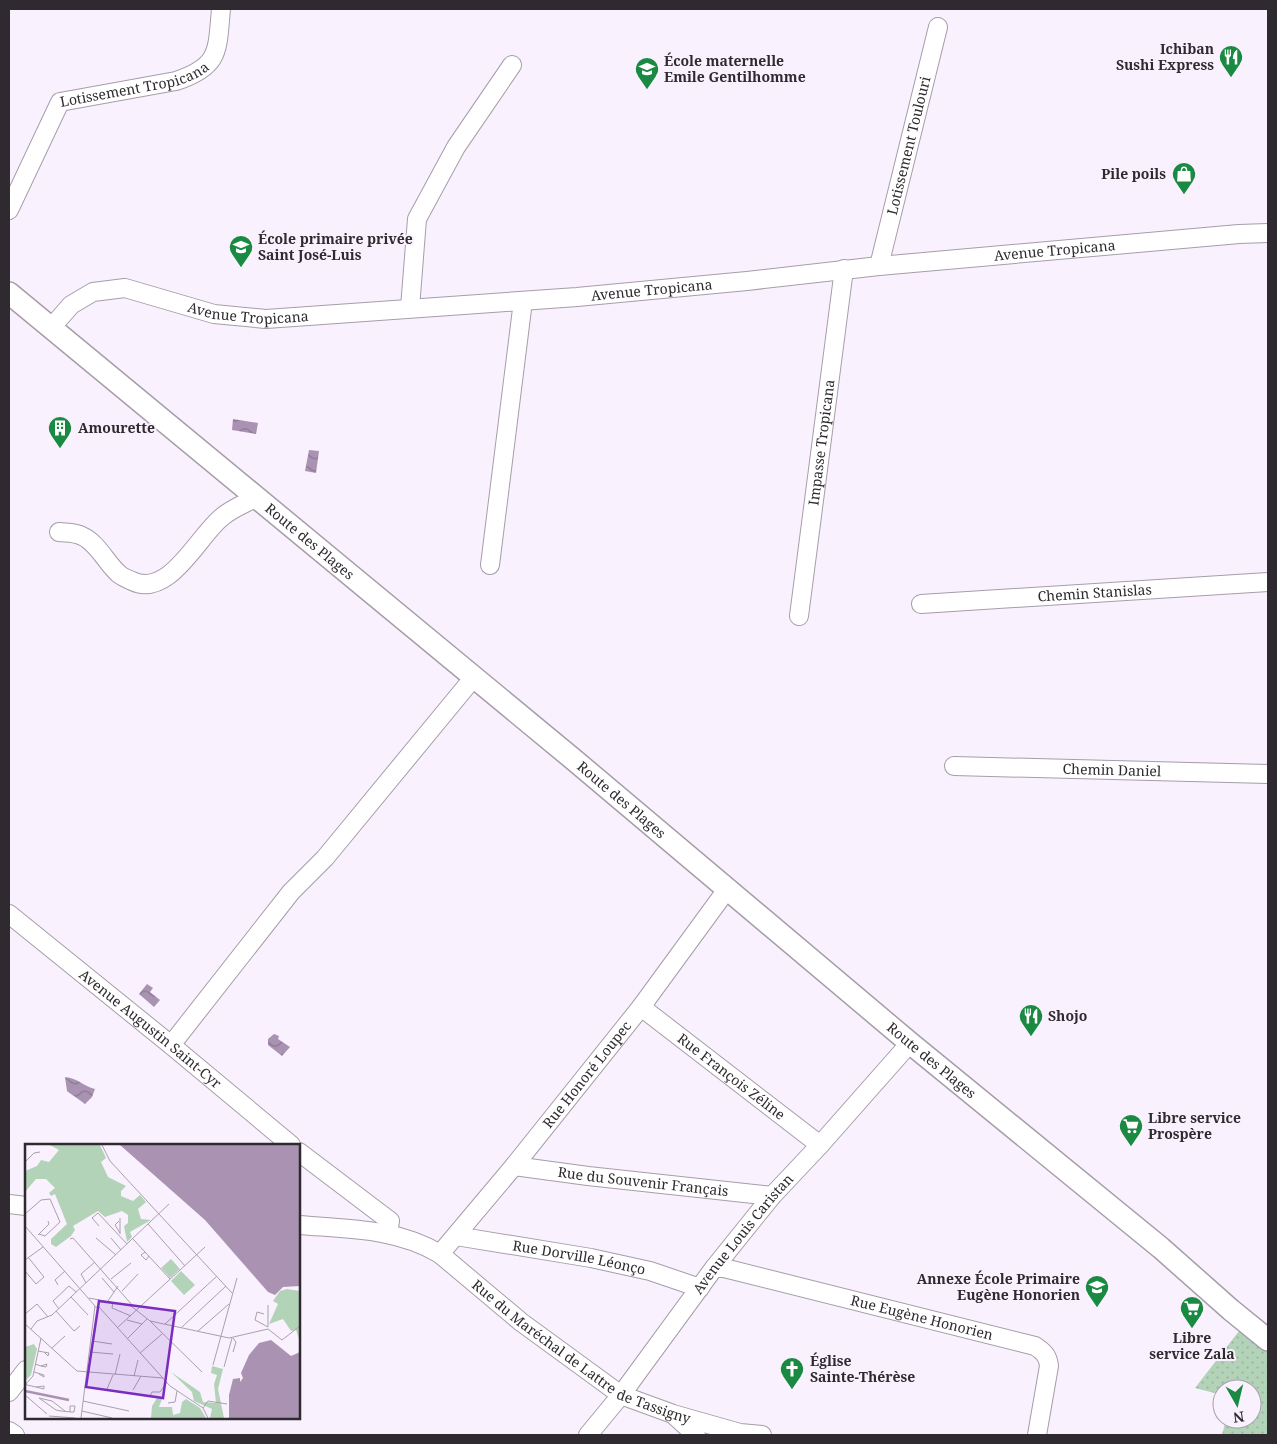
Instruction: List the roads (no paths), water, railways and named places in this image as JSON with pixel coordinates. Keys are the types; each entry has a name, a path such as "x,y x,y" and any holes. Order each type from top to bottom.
{"street":[{"name":"Lotissement Tropicana","path":"9,210 60,102 176,81 192,76 206,66 214,57 221,9"},
{"name":"Lotissement Toulouri","path":"879,266 938,27"},
{"path":"410,308 417,219 456,147 512,65"},
{"name":"Avenue Tropicana","path":"51,328 71,305 93,292 125,288 214,314 266,319 523,301 747,281 844,269 1268,233"},
{"name":"Impasse Tropicana","path":"799,616 844,269"},
{"name":"Route des Plages","path":"9,293 728,888 910,1043 1161,1248 1268,1340"},
{"path":"490,565 523,301"},
{"path":"59,532 83,536 119,574 140,585 155,584 166,578 183,562 222,517 255,498"},
{"name":"Chemin Stanislas","path":"921,604 1268,582"},
{"path":"171,1045 291,892 325,858 474,677"},
{"name":"Chemin Daniel","path":"954,766 1268,774"},
{"name":"Rue Honoré Loupec","path":"440,1254 514,1166 641,1007 728,888"},
{"name":"Avenue Augustin Saint-Cyr","path":"9,914 290,1144"},
{"name":"Rue François Zéline","path":"641,1007 820,1145"},
{"name":"Avenue Louis Caristan","path":"588,1435 621,1395 714,1268 772,1196 910,1043"},
{"path":"300,1153 390,1221 388,1234"},
{"name":"Rue du Souvenir Français","path":"514,1166 772,1196"},
{"path":"9,1204 25,1206"},
{"name":"Rue du Maréchal de Lattre de Tassigny","path":"300,1225 388,1234 404,1237 426,1246 440,1254 521,1322 621,1395 673,1414 740,1433 762,1435"},
{"name":"Rue Dorville Léonço","path":"456,1236 591,1258 650,1271 700,1288"},
{"name":"Rue Eugène Honorien","path":"714,1268 724,1268 1035,1346 1044,1352 1049,1366 1037,1435"},
{"name":"Route des Plages","path":"1231,1310 1250,1319 1268,1321"},
{"path":"9,1392 25,1371"},
{"path":"673,1414 696,1435"},
{"path":"9,1431 15,1435"}],"water":[{"path":"233,419 258,423 256,434 232,430"},
{"path":"309,450 319,451 316,473 305,471"},
{"path":"147,984 153,988 150,992 160,1000 154,1007 139,994"},
{"path":"274,1034 279,1036 278,1039 290,1047 282,1056 268,1045 268,1039"},
{"path":"65,1077 95,1089 92,1097 85,1104 67,1091"}],"place":[{"name":"Ichiban Sushi Express","path":"1231,78"},
{"name":"École maternelle Emile Gentilhomme","path":"647,90"},
{"name":"Pile poils","path":"1184,195"},
{"name":"École primaire privée Saint José-Luis","path":"241,268"},
{"name":"Amourette","path":"60,449"},
{"name":"Shojo","path":"1031,1037"},
{"name":"Libre service Prospère","path":"1131,1147"},
{"name":"Annexe École Primaire Eugène Honorien","path":"1097,1308"},
{"name":"Libre service Zala","path":"1192,1329"},
{"name":"Église Sainte-Thérèse","path":"792,1390"}]}
